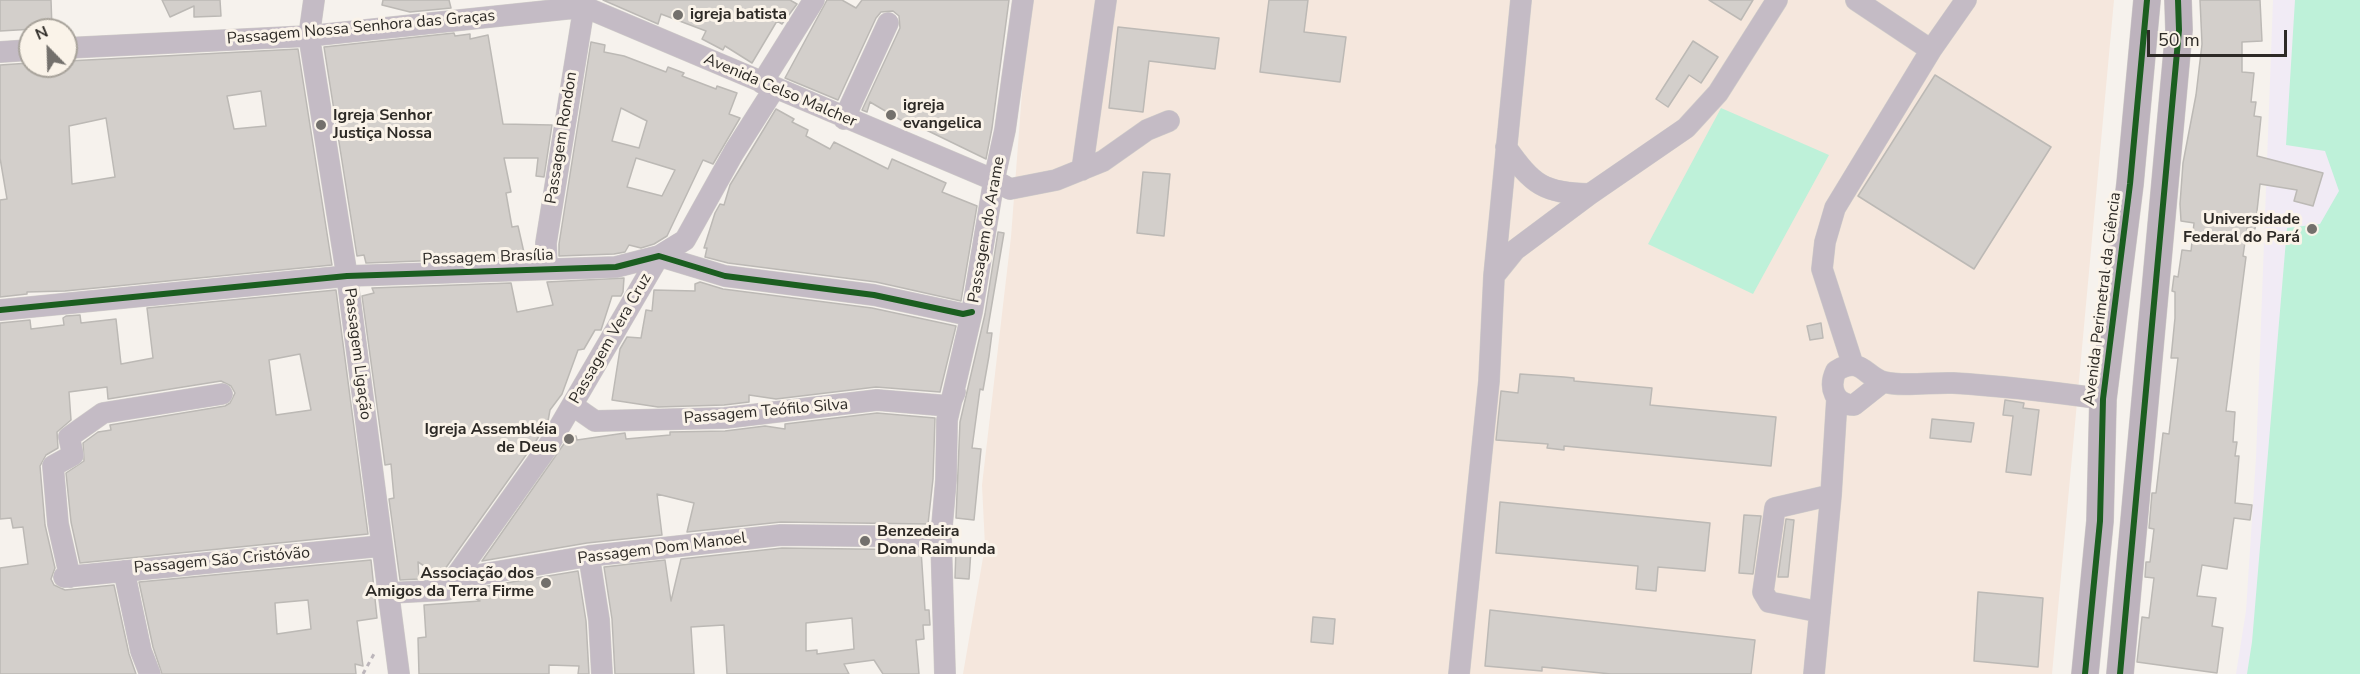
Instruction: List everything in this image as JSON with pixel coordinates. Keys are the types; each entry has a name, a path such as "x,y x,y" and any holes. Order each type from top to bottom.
{"main road":[{"name":"Avenida Perimetral da Ciência","path":"2086,671 2100,521 2103,399 2130,184 2147,0"},
{"path":"2120,674 2178,42 2178,0"},
{"path":"2130,184 2138,181 2151,187 2139,346 2141,357 2149,372"}],"street":[{"name":"Passagem Ligação","path":"314,0 309,36 347,276 399,674"},
{"name":"Passagem Vera Cruz","path":"446,590 520,489 660,256 685,240 814,0"},
{"name":"Passagem do Arame","path":"945,674 941,537 947,420 972,312 994,180 1005,130 1023,0"},
{"path":"1082,170 1106,0"},
{"path":"1459,674 1499,382 1494,276 1521,0"},
{"path":"1494,276 1515,250 1590,194 1686,128 1718,93 1777,0"},
{"path":"1856,0 1931,50"},
{"path":"1853,365 1822,269 1825,242 1835,208 1931,50 1966,0"},
{"name":"Passagem Nossa Senhora das Graças","path":"78,47 309,36 575,3"},
{"name":"Avenida Celso Malcher","path":"575,3 844,119 994,180 1010,189 1037,186 1082,170 1103,160 1147,130 1169,121"},
{"name":"Passagem Rondon","path":"547,269 546,243 575,3"},
{"path":"844,119 888,23"},
{"path":"0,52 18,51"},
{"path":"1506,147 1522,171 1542,187 1563,193 1590,194"},
{"path":"660,256 725,276 874,295 963,314 972,312"},
{"name":"Passagem Brasília","path":"0,310 347,276 616,267 660,256"},
{"path":"1814,674 1831,495 1836,398 1832,388 1834,376 1841,368 1853,365 1866,369 1883,382 1953,383 2038,390 2103,399"},
{"path":"1836,398 1845,405 1854,405 1883,382"},
{"name":"Passagem Teófilo Silva","path":"572,405 595,421 693,420 822,408 877,400 949,406 955,391"},
{"name":"Passagem São Cristóvão","path":"222,394 103,413 69,437 73,455 53,466 58,524 67,577 381,546"},
{"path":"1820,612 1769,602 1763,592 1775,508 1831,495"},
{"name":"Passagem Dom Manoel","path":"388,592 446,590 472,576 589,556 781,535 941,537"},
{"path":"589,556 599,620 602,674"},
{"path":"123,570 141,651 150,674"}],"shaded area":[{"path":"1029,0 2114,0 2052,674 963,674 985,546 982,485 1011,237"},
{"name":"Universidade Federal do Pará","path":"2273,0 2360,0 2360,674 2236,674 2246,611 2256,458"}],"green space":[{"name":"Universidade Federal do Pará","path":"2295,0 2360,0 2360,674 2247,674 2252,642 2287,228 2320,224 2339,191 2325,151 2286,145"},
{"path":"1721,108 1829,155 1753,294 1648,244"}],"building":[{"path":"0,0 51,0 52,18 18,18 18,30 0,31"},
{"path":"162,0 220,0 221,16 194,17 194,6 170,17"},
{"path":"383,0 449,0 451,8 410,12 382,5"},
{"path":"603,0 790,0 797,4 782,24 777,21 752,63 725,46 723,50 702,39 706,31 661,14 658,24"},
{"path":"827,0 842,0 856,8 862,0 1009,0 986,159 918,126 916,129 870,102 867,112 862,110 900,28 899,16 893,11 881,12 876,18 838,100 785,78"},
{"path":"1269,0 1308,0 1304,32 1346,37 1340,82 1260,72"},
{"path":"1709,0 1753,0 1741,20"},
{"path":"2200,0 2260,0 2262,41 2242,42 2242,72 2254,73 2251,102 2256,102 2254,116 2261,117 2257,156 2323,173 2313,206 2294,201 2297,190 2260,184 2255,229 2247,228 2243,256 2246,257 2226,411 2235,412 2233,442 2237,442 2235,456 2239,456 2235,503 2252,505 2250,520 2234,518 2227,569 2202,565 2197,596 2216,598 2212,626 2223,628 2217,673 2137,662 2142,617 2149,618 2154,578 2145,577 2146,562 2150,562 2154,529 2149,528 2152,493 2156,493 2163,433 2169,434 2178,358 2171,358 2175,318 2175,292 2172,291 2174,276 2178,277 2182,250 2191,251 2194,223 2181,221 2180,204 2183,163 2196,95 2202,44"},
{"path":"1118,27 1219,38 1215,69 1149,61 1143,112 1109,108"},
{"path":"454,33 455,36 470,34 470,39 488,35 503,124 552,125 544,177 536,176 538,158 504,158 511,192 506,193 512,227 518,226 525,257 366,263 364,255 357,256 324,47"},
{"path":"1693,41 1718,57 1701,83 1689,75 1668,107 1656,99"},
{"path":"591,42 605,45 604,52 624,56 666,72 668,67 684,73 682,76 716,89 717,86 737,93 729,114 740,118 713,164 703,160 667,236 654,244 641,248 629,245 625,252 614,254 559,256","holes":["621,108 647,121 639,148 612,141","636,158 675,170 662,196 627,187"]},
{"path":"298,49 332,265 65,291 27,292 27,294 0,297 0,200 7,199 0,158 0,65 18,64 18,78 78,78 78,60","holes":["261,91 266,126 234,129 227,96","106,118 115,177 72,184 69,126"]},
{"path":"1935,75 2051,147 1974,269 1858,196"},
{"path":"776,109 794,119 792,122 808,130 806,136 830,149 834,142 888,169 892,159 946,183 942,192 977,206 961,301 876,282 728,263 705,257 707,248 704,248 715,213 720,204 724,205 730,185"},
{"path":"1143,172 1170,174 1164,236 1137,233"},
{"path":"998,232 1004,233 987,333 992,333 983,390 980,389 972,448 981,449 974,520 956,518 960,422 985,314"},
{"path":"624,278 623,292 621,296 612,296 601,330 595,330 584,349 578,350 562,394 550,410 548,421 536,441 440,576 418,562 419,579 400,580 389,499 394,498 391,464 385,465 362,296 374,293 372,288 511,283 517,312 553,305 547,282"},
{"path":"700,282 723,289 872,308 956,326 940,392 876,387 776,399 749,395 749,402 724,405 658,407 612,400 620,349 627,337 641,338 646,310 652,311 654,290 695,291 695,284"},
{"path":"336,290 368,534 80,563 71,522 66,473 84,461 83,443 98,432 111,430 110,425 225,406 230,403 235,393 231,386 221,381 108,399 107,387 69,392 71,420 57,432 58,448 46,455 40,466 45,525 55,568 51,579 54,585 65,590 114,585 129,654 136,674 0,674 0,568 28,564 23,527 13,528 11,518 0,519 0,323 30,320 31,329 64,325 63,318 66,316 80,315 81,323 116,319 121,364 153,358 147,308","holes":["300,354 311,410 276,415 269,360"]},
{"path":"1821,323 1823,338 1810,340 1807,326"},
{"path":"1520,374 1652,388 1650,405 1776,417 1771,466 1564,446 1564,450 1547,448 1548,444 1496,440 1501,391 1518,393"},
{"path":"2005,400 2024,403 2023,408 2039,410 2031,475 2006,472 2013,416 2003,415"},
{"path":"877,413 935,418 933,479 928,524 781,522 687,532 694,503 657,494 662,535 587,543 482,561 568,438 576,436 577,440 625,433 626,439 670,435 670,432 725,431 765,426 785,429 785,424"},
{"path":"1932,419 1974,423 1971,442 1930,438"},
{"path":"1500,502 1710,523 1705,571 1658,567 1656,591 1636,589 1638,566 1496,553"},
{"path":"1744,515 1761,516 1753,574 1739,573"},
{"path":"1786,519 1794,520 1788,577 1778,577"},
{"path":"782,548 927,550 921,550 925,610 929,610 930,625 923,625 924,639 916,640 919,674 883,674 874,660 844,664 849,674 727,674 724,625 691,627 694,674 615,674 612,619 604,567 665,560 671,601 681,559","holes":["852,618 854,649 817,654 817,650 806,651 806,623"]},
{"path":"956,548 971,550 969,579 955,578"},
{"path":"371,560 377,618 357,621 363,666 355,664 356,674 162,674 153,647 139,582","holes":["308,600 311,629 277,634 275,603"]},
{"path":"578,571 586,621 589,674 578,674 579,666 549,665 549,674 419,674 418,638 426,637 424,605 480,601 467,593 476,588"},
{"path":"1978,592 2043,598 2038,667 1974,661"},
{"path":"1490,610 1755,640 1751,674 1611,674 1542,667 1542,671 1485,666"},
{"path":"1313,617 1335,619 1333,644 1311,642"}],"cycle path":[{"path":"2085,674 2100,521 2103,399 2130,184 2147,0"},
{"path":"2120,674 2179,30 2178,0"},
{"path":"0,310 347,276 616,267 659,256 725,276 874,295 963,314 972,312"}],"place":[{"name":"igreja batista","path":"678,15"},
{"name":"igreja evangelica","path":"891,115"},
{"name":"Igreja Senhor Justiça Nossa","path":"321,125"},
{"name":"Universidade Federal do Pará","path":"2312,229"},
{"name":"Igreja Assembléia de Deus","path":"569,439"},
{"name":"Benzedeira Dona Raimunda","path":"865,541"},
{"name":"Associação dos Amigos da Terra Firme","path":"546,583"}]}
